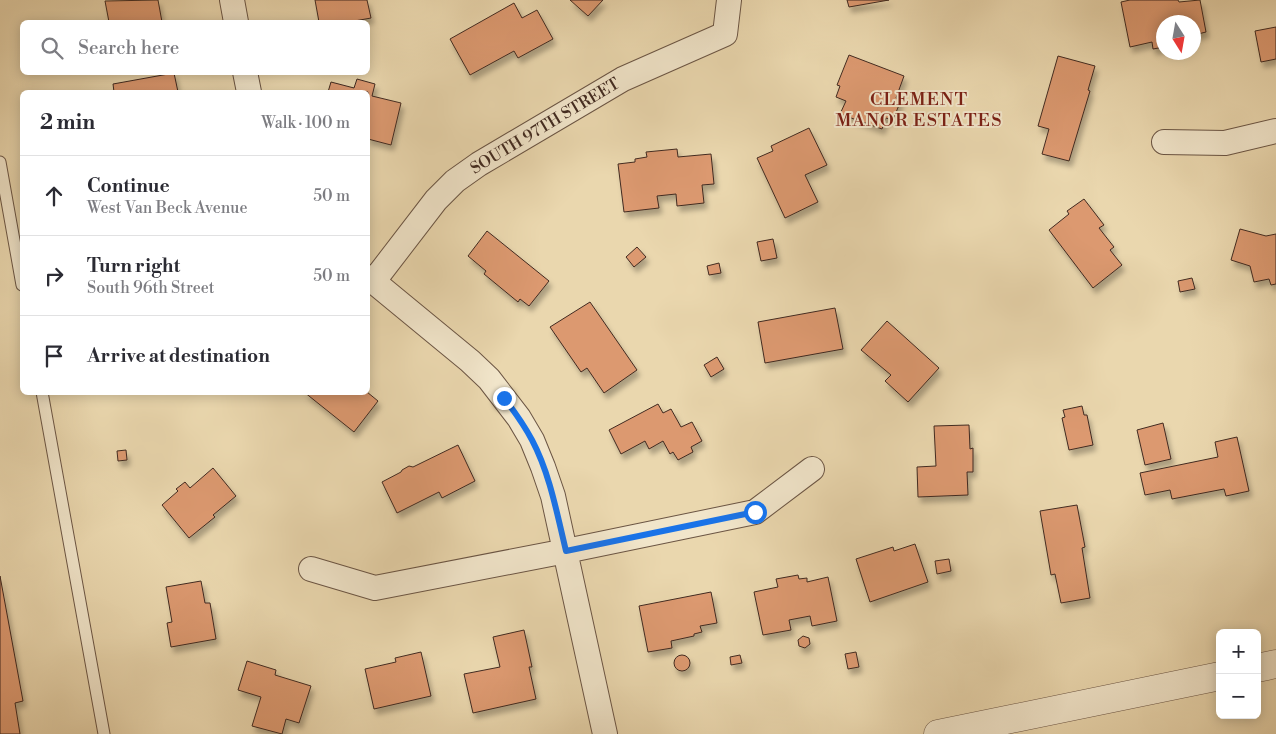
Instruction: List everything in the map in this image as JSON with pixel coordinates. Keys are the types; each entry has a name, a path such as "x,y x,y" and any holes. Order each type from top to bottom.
{"street":[{"path":"232,0 236,20"},
{"name":"SOUTH 97TH STREET","path":"370,280 436,200 455,181 479,164 623,79 725,34 729,0"},
{"path":"246,75 249,90"},
{"path":"1164,142 1225,142 1276,131"},
{"path":"370,280 470,361 488,379 514,411 532,440 544,467 553,496 605,734"},
{"path":"311,569 375,588 566,551 755,512 812,469"},
{"path":"1261,667 1276,664"},
{"path":"938,734 981,730 1216,677"}],"lane":[{"path":"0,162 20,274"},
{"path":"43,395 104,734"}],"building":[{"path":"158,0 162,20 109,20 105,1"},
{"path":"315,0 367,0 371,18 360,20 319,20"},
{"path":"570,0 603,0 588,16"},
{"path":"847,0 889,0 849,7"},
{"path":"1130,0 1178,0 1179,2 1200,0 1206,32 1201,33 1201,15 1156,15 1156,48 1153,49 1152,42 1130,47 1121,2"},
{"path":"514,3 522,18 537,10 553,39 518,58 514,51 470,75 450,39"},
{"path":"1276,27 1276,59 1261,62 1255,31"},
{"path":"849,55 904,76 896,98 901,100 893,120 886,118 882,129 840,114 846,101 836,97 840,86 837,85"},
{"path":"1058,56 1095,66 1088,90 1090,91 1069,161 1042,154 1049,129 1038,126"},
{"path":"163,75 174,75 178,90 114,90 113,84"},
{"path":"357,79 375,84 372,96 401,103 391,145 370,140 370,90 329,90 331,82 354,88"},
{"path":"809,128 827,165 805,175 818,202 785,218 757,158 773,151 771,146"},
{"path":"677,149 678,157 711,154 714,184 702,185 704,203 677,206 676,194 657,196 659,208 624,212 618,164 635,162 635,159 647,157 646,152"},
{"path":"1084,199 1104,225 1099,228 1114,247 1110,250 1122,265 1093,288 1049,230 1069,214 1067,211"},
{"path":"1240,229 1266,236 1276,234 1276,284 1271,285 1269,279 1254,282 1250,266 1231,260"},
{"path":"487,231 549,281 529,306 520,299 518,302 484,274 486,271 468,256"},
{"path":"773,239 777,258 761,261 757,242"},
{"path":"637,247 646,257 634,267 626,257"},
{"path":"719,263 721,273 709,275 707,266"},
{"path":"1192,278 1195,289 1180,292 1178,281"},
{"path":"590,302 637,370 604,393 587,368 581,372 550,327"},
{"path":"835,308 843,349 765,363 758,322"},
{"path":"887,321 939,368 908,402 885,381 891,375 861,350"},
{"path":"717,357 724,369 711,377 704,365"},
{"path":"370,394 378,401 354,432 308,395"},
{"path":"658,404 663,413 671,409 681,427 692,422 702,441 691,447 693,452 678,460 673,452 670,454 663,441 649,449 645,441 621,454 609,430"},
{"path":"1082,406 1084,415 1087,415 1093,445 1069,450 1062,418 1065,417 1063,410"},
{"path":"1163,423 1171,459 1145,465 1137,430"},
{"path":"969,425 970,449 973,448 973,472 967,472 968,495 918,497 917,467 936,466 934,426"},
{"path":"1237,437 1249,491 1226,496 1224,489 1172,499 1170,490 1145,495 1140,473 1218,457 1215,442"},
{"path":"458,445 475,481 442,498 439,492 397,513 382,482 409,466 413,467"},
{"path":"126,450 127,460 118,461 117,451"},
{"path":"213,468 236,496 213,515 215,517 189,538 162,505 185,482 190,488"},
{"path":"1077,505 1085,547 1082,548 1090,598 1061,603 1055,574 1051,575 1040,511"},
{"path":"915,544 928,582 870,602 856,559 893,547 894,551"},
{"path":"949,559 951,571 937,574 935,561"},
{"path":"798,575 799,579 807,578 807,582 828,577 837,621 812,626 810,616 789,620 791,630 763,635 754,592 778,587 776,579"},
{"path":"0,576 23,701 15,703 20,734 0,734"},
{"path":"201,581 205,603 210,603 216,639 171,647 167,623 172,622 166,587"},
{"path":"711,592 717,623 700,626 702,632 694,634 694,636 671,641 672,648 648,652 639,606"},
{"path":"524,630 532,667 529,667 536,699 473,713 464,674 500,667 493,637"},
{"path":"803,636 809,638 810,644 805,648 799,646 798,640"},
{"path":"421,652 431,696 374,709 365,669 396,662 395,658"},
{"path":"856,652 859,667 848,669 845,654"},
{"path":"682,655 688,657 690,663 688,669 682,671 676,669 674,663 676,657"},
{"path":"740,655 742,663 731,665 730,657"},
{"path":"247,661 276,670 275,675 311,686 299,723 286,719 282,734 252,726 261,697 238,690"}],"district":[{"name":"CLEMENT MANOR ESTATES","path":"919,109"}],"route":[{"path":"504,398 532,440 544,467 566,551 755,512"}]}
